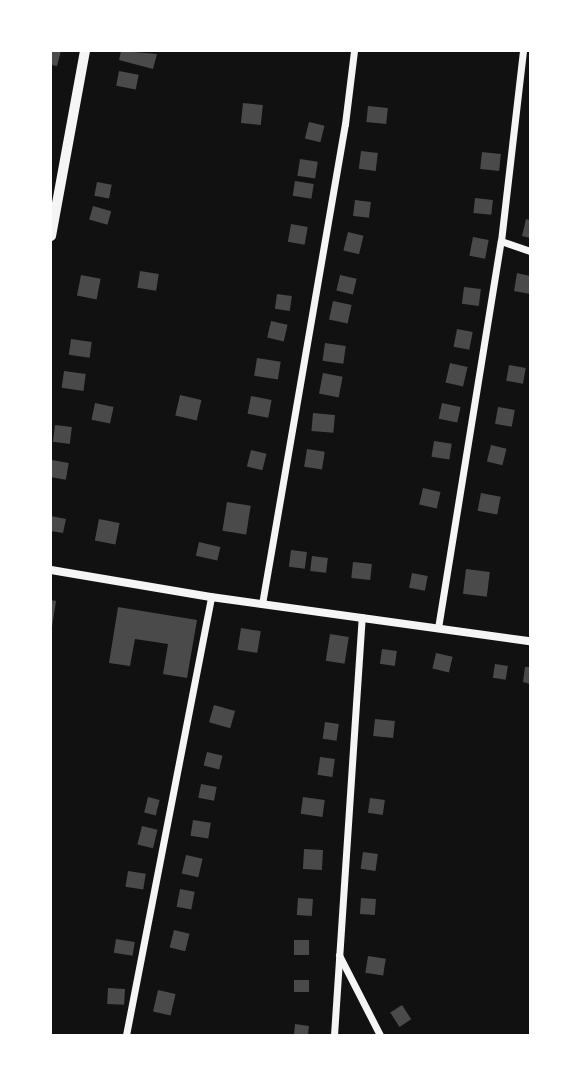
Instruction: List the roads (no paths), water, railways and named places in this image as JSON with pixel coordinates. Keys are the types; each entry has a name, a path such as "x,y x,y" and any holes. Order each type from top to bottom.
{"main road":[{"path":"51,236 85,51"}],"street":[{"path":"262,604 345,124 354,51"},
{"path":"438,628 501,242 523,51"},
{"path":"501,242 530,251"},
{"path":"51,570 211,597 530,641"},
{"path":"126,1035 211,597"},
{"path":"334,1035 362,617"},
{"path":"339,954 380,1035"}]}
